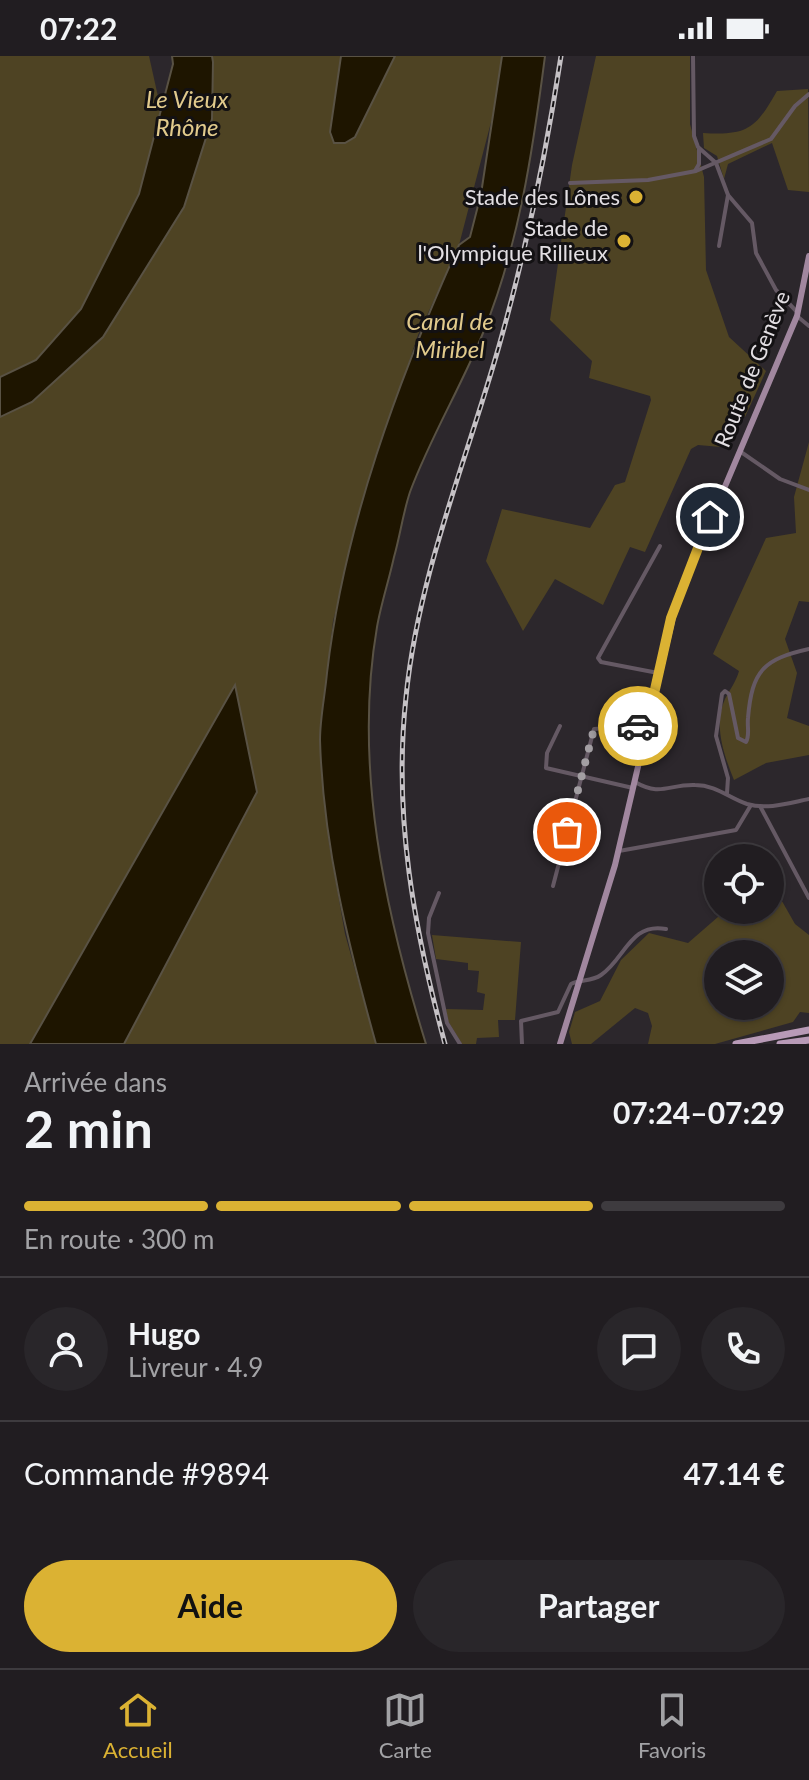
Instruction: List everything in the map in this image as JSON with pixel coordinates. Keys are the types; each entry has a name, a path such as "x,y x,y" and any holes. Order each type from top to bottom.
{"highway":[{"path":"736,1044 809,1030"},
{"path":"780,1044 809,1040"}],"main road":[{"name":"Route de Genève","path":"560,1044 619,851 677,600 797,315 809,256"}],"street":[{"path":"693,56 692,110 699,164 695,172"},
{"path":"570,183 648,180 695,172 771,139 795,106 809,94"},
{"path":"698,147 716,163 728,195 752,223 756,253 776,290 809,326"},
{"path":"719,246 728,195"},
{"path":"739,451 780,479 809,490"},
{"path":"658,673 601,662 598,658 660,546"},
{"path":"727,793 728,778 716,743 722,694 725,691 729,694 738,738 746,742 751,693 759,675 776,658 809,649"},
{"path":"553,886 594,729 647,725"},
{"path":"560,726 545,757 548,770 654,791 694,785 727,793 751,805 809,799"},
{"path":"619,851 736,830 751,805"},
{"path":"760,806 809,898"},
{"path":"439,893 429,918 428,933 445,1016 460,1044"},
{"path":"522,1044 519,1023 560,1010 571,984 580,980 586,982 603,974 643,930 654,927 666,929"}],"shaded area":[{"path":"0,56 149,56 161,110 139,194 81,309 36,360 0,377"},
{"path":"212,56 502,56 496,103 459,245 418,335 369,481 333,621 320,737 329,843 345,934 376,1044 124,1044 257,793 235,686 35,1039 30,1044 0,1044 0,417 32,402 103,337 184,207 212,119"},
{"path":"596,56 690,56 690,124 704,177 706,270 729,337 766,371 745,417 735,414 721,447 698,445 691,449 645,552 630,547 603,605 555,579 523,631 486,561 502,509 590,528 615,485 625,482 651,400 650,396 589,378 592,361 550,320 572,165"},
{"path":"808,89 809,192 788,190 772,143 728,164 724,179 717,156 704,148 703,133 741,131 763,114 777,91"},
{"path":"809,442 809,602 799,601 785,639 797,673 787,718 809,726 809,755 766,763 734,780 724,750 720,719 725,699 739,671 713,654 766,538 796,533 794,497"},
{"path":"784,905 795,924 809,935 809,1013 800,1012 793,1022 715,1044 648,1044 652,1026 648,1013 635,1008 591,1044 572,1044 569,1032 575,1012 600,1001 621,960 649,933 688,943 710,924 784,924"},
{"path":"432,935 521,942 515,1020 498,1020 499,1037 477,1038 476,1044 462,1044 448,1021 446,1009 483,1010 485,994 477,992 479,971 468,970 468,963 436,959"}],"water":[{"name":"Le Vieux Rhône","path":"172,56 212,56 213,62 212,119 184,207 103,337 32,402 0,417 0,377 36,360 81,309 139,194 173,64"},
{"path":"341,56 395,56 355,137 345,143 334,143 330,132"},
{"name":"Canal de Miribel","path":"502,56 545,56 523,197 496,300 410,492 377,627 369,732 377,838 398,943 426,1044 376,1044 347,931 326,817 320,740 327,673 346,563 376,454 415,348 459,245 470,237 481,194"},
{"path":"235,685 257,792 124,1044 30,1044"}],"railway":[{"path":"445,1044 424,958 404,829 402,785 406,697 412,652 432,563 518,274 542,166 561,56"}],"way so far":[{"path":"567,832 594,729 638,726"}],"place":[{"name":"Stade des Lônes","path":"636,197"},
{"name":"Stade de l'Olympique Rillieux","path":"624,241"}],"route":[{"path":"638,726 647,725 671,618 710,517"}]}
